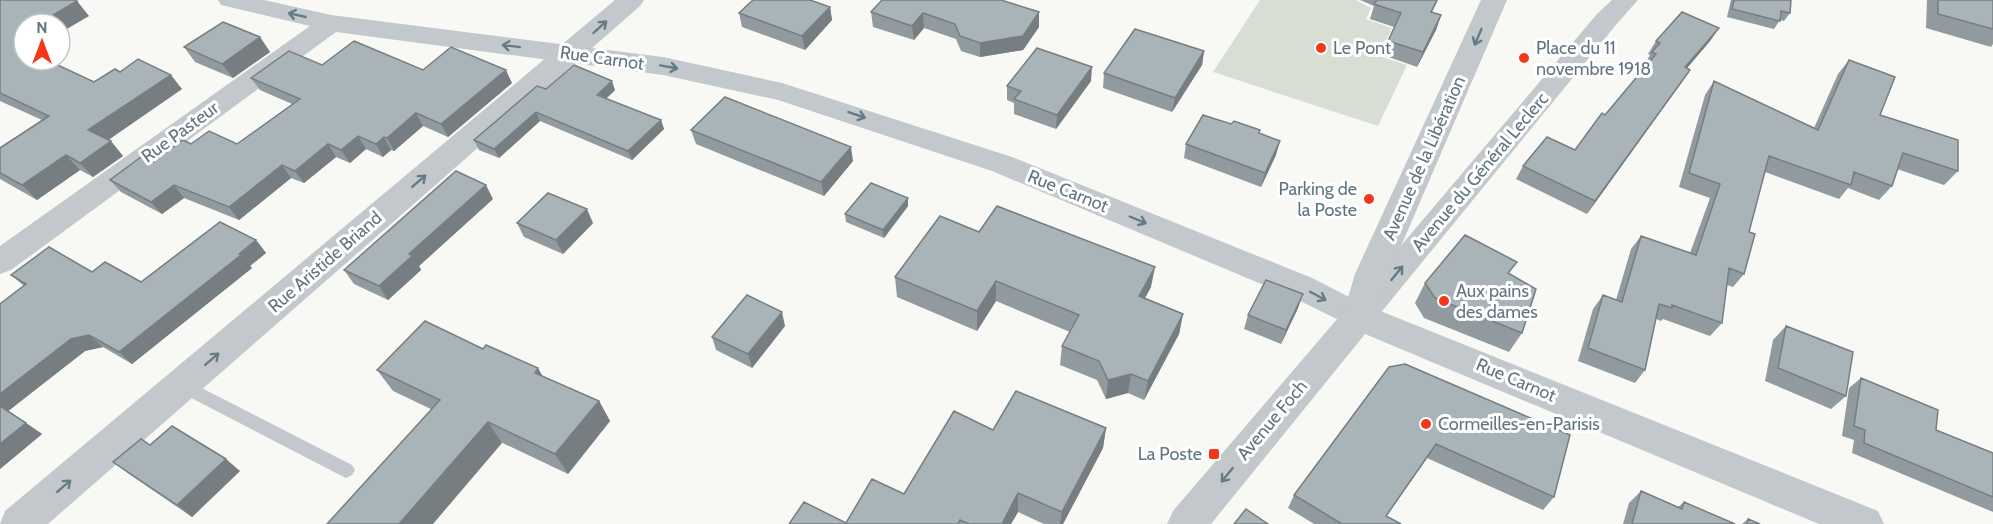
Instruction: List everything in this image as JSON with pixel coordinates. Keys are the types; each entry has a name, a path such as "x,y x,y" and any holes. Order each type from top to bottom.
{"street":[{"name":"Rue Carnot","path":"230,0 331,23 663,66 715,76 825,104 1002,164 1301,287 1359,317 1428,343 1864,524"},
{"name":"Rue Aristide Briand","path":"19,524 631,0"},
{"name":"Avenue de la Libération","path":"1359,317 1372,274 1494,0"},
{"name":"Avenue du Général Leclerc","path":"1359,317 1606,20 1626,0"},
{"name":"Rue Pasteur","path":"0,261 331,23"},
{"name":"Avenue Foch","path":"1188,524 1359,317"}],"lane":[{"path":"182,385 346,470"}],"shaded area":[{"path":"1260,0 1356,0 1371,8 1366,19 1392,28 1379,56 1407,65 1378,126 1213,72"}],"building":[{"path":"0,0 77,1 58,12 12,12 12,72 72,72 94,82 115,69 120,72 138,59 171,75 88,130 111,141 80,163 66,155 22,185 0,173 0,148 49,116 0,93"},
{"path":"753,0 810,0 830,7 802,36 739,13"},
{"path":"882,0 1001,0 1039,12 1023,36 980,43 960,36 955,24 923,13 912,26 871,12"},
{"path":"1377,0 1437,0 1431,12 1441,15 1423,52 1388,41 1401,13 1374,4"},
{"path":"1734,0 1791,0 1790,13 1781,11 1780,21 1732,9"},
{"path":"1938,0 1993,0 1993,29 1938,14"},
{"path":"1682,12 1719,28 1685,67 1690,70 1595,201 1523,166 1547,137 1575,150 1602,113 1605,115 1656,54 1652,52 1660,43 1656,41"},
{"path":"223,22 260,37 222,64 184,47"},
{"path":"1135,29 1204,51 1175,98 1104,73"},
{"path":"354,41 423,70 451,47 506,70 441,124 416,113 387,138 384,137 376,144 358,136 341,150 328,144 295,171 282,165 229,207 174,185 151,202 110,180 141,157 153,162 183,140 191,144 209,131 237,144 300,99 251,78 289,51 322,65"},
{"path":"1037,48 1092,67 1057,115 1014,99 1021,91 1007,86"},
{"path":"1849,60 1895,77 1880,115 1958,140 1958,171 1903,153 1892,186 1854,172 1851,185 1769,156 1749,232 1755,234 1744,274 1729,268 1722,323 1672,305 1672,308 1659,304 1645,370 1588,348 1603,295 1622,302 1641,236 1696,255 1720,184 1689,173 1714,81 1818,130"},
{"path":"574,65 612,81 597,95 661,120 628,151 536,112 494,149 474,140 537,86 546,89"},
{"path":"725,97 851,147 821,182 691,130"},
{"path":"1203,115 1231,124 1234,121 1260,130 1259,133 1280,141 1265,173 1186,144"},
{"path":"456,171 486,185 409,254 412,256 379,286 344,270"},
{"path":"871,183 908,198 883,230 845,214"},
{"path":"548,193 587,209 556,240 517,223"},
{"path":"997,206 1155,267 1139,296 1183,314 1148,381 1131,374 1108,380 1099,361 1062,346 1079,315 996,281 977,311 895,277 940,216 979,232"},
{"path":"220,222 256,240 239,254 241,255 119,352 89,335 71,339 0,394 0,304 26,284 11,275 49,247 92,272 105,262 141,282"},
{"path":"1465,235 1517,262 1508,273 1536,289 1522,333 1435,298 1425,283"},
{"path":"1266,280 1303,294 1286,330 1248,315"},
{"path":"747,295 782,312 748,354 712,337"},
{"path":"425,321 483,349 486,345 538,368 535,373 599,401 555,454 488,422 399,524 327,524 440,400 377,370"},
{"path":"1786,326 1853,352 1846,396 1778,368"},
{"name":"Cormeilles-en-Parisis","path":"1405,364 1570,435 1554,497 1436,444 1386,516 1401,524 1342,524 1294,495 1389,367"},
{"path":"1861,378 1938,410 1936,430 1993,453 1993,497 1864,443 1865,430 1854,426"},
{"path":"1016,391 1106,428 1062,512 1018,493 1002,524 969,524 960,520 958,524 789,524 804,502 846,523 872,479 904,494 954,411 993,430"},
{"path":"0,406 26,423 0,444"},
{"path":"172,426 226,459 177,505 113,462 141,439 150,445"},
{"path":"1641,491 1682,509 1684,502 1735,524 1632,524"},
{"path":"1246,509 1268,524 1234,524"},
{"path":"1748,519 1760,524 1747,524"}],"place":[{"name":"Le Pont","path":"1321,48"},
{"name":"Place du 11 novembre 1918","path":"1524,58"},
{"name":"Parking de la Poste","path":"1369,199"},
{"name":"Aux pains des dames","path":"1444,301"},
{"name":"Cormeilles-en-Parisis","path":"1426,424"},
{"name":"La Poste","path":"1214,454"}]}
